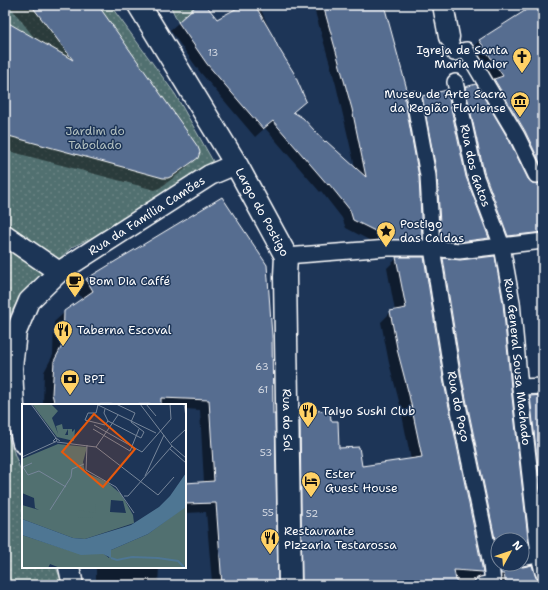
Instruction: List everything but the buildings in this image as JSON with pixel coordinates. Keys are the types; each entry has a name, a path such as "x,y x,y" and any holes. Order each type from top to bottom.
{"street":[{"name":"Largo do Postigo","path":"138,5 236,164 286,256 388,248 432,248"},
{"path":"443,5 449,37 454,53 466,50 540,175"},
{"name":"Rua dos Gatos","path":"455,82 476,175 502,246"},
{"name":"Rua do Poço","path":"414,99 428,176 432,248 454,381 490,545"},
{"name":"Rua da Família Camões","path":"22,439 14,408 12,368 16,332 29,301 59,272 210,175 236,164"},
{"path":"5,236 59,272"},
{"path":"432,248 459,251 543,241"},
{"name":"Rua General Sousa Machado","path":"502,246 512,302 520,387 543,572"},
{"name":"Rua do Sol","path":"286,256 285,276 290,585"},
{"path":"520,387 543,386"},
{"path":"530,556 541,554"},
{"path":"69,568 74,585"},
{"name":"Rua do Poço","path":"482,585 493,583 494,572"}],"green space":[{"name":"Jardim do Tabolado","path":"5,5 110,5 175,94 222,177 72,247 20,296 5,324"},
{"path":"170,5 197,5 178,22"},
{"path":"5,428 22,474 22,568 56,568 63,585 5,585"}],"place":[{"name":"Igreja de Santa Maria Maior","path":"522,74"},
{"name":"Museu de Arte Sacra da Região Flaviense","path":"520,118"},
{"name":"Postigo das Caldas","path":"386,248"},
{"name":"Bom Dia Caffé","path":"75,298"},
{"name":"Taberna Escoval","path":"63,347"},
{"name":"BPI","path":"70,396"},
{"name":"Taiyo Sushi Club","path":"308,428"},
{"name":"Ester Guest House","path":"311,498"},
{"name":"Restaurante Pizzaria Testarossa","path":"270,555"}]}
